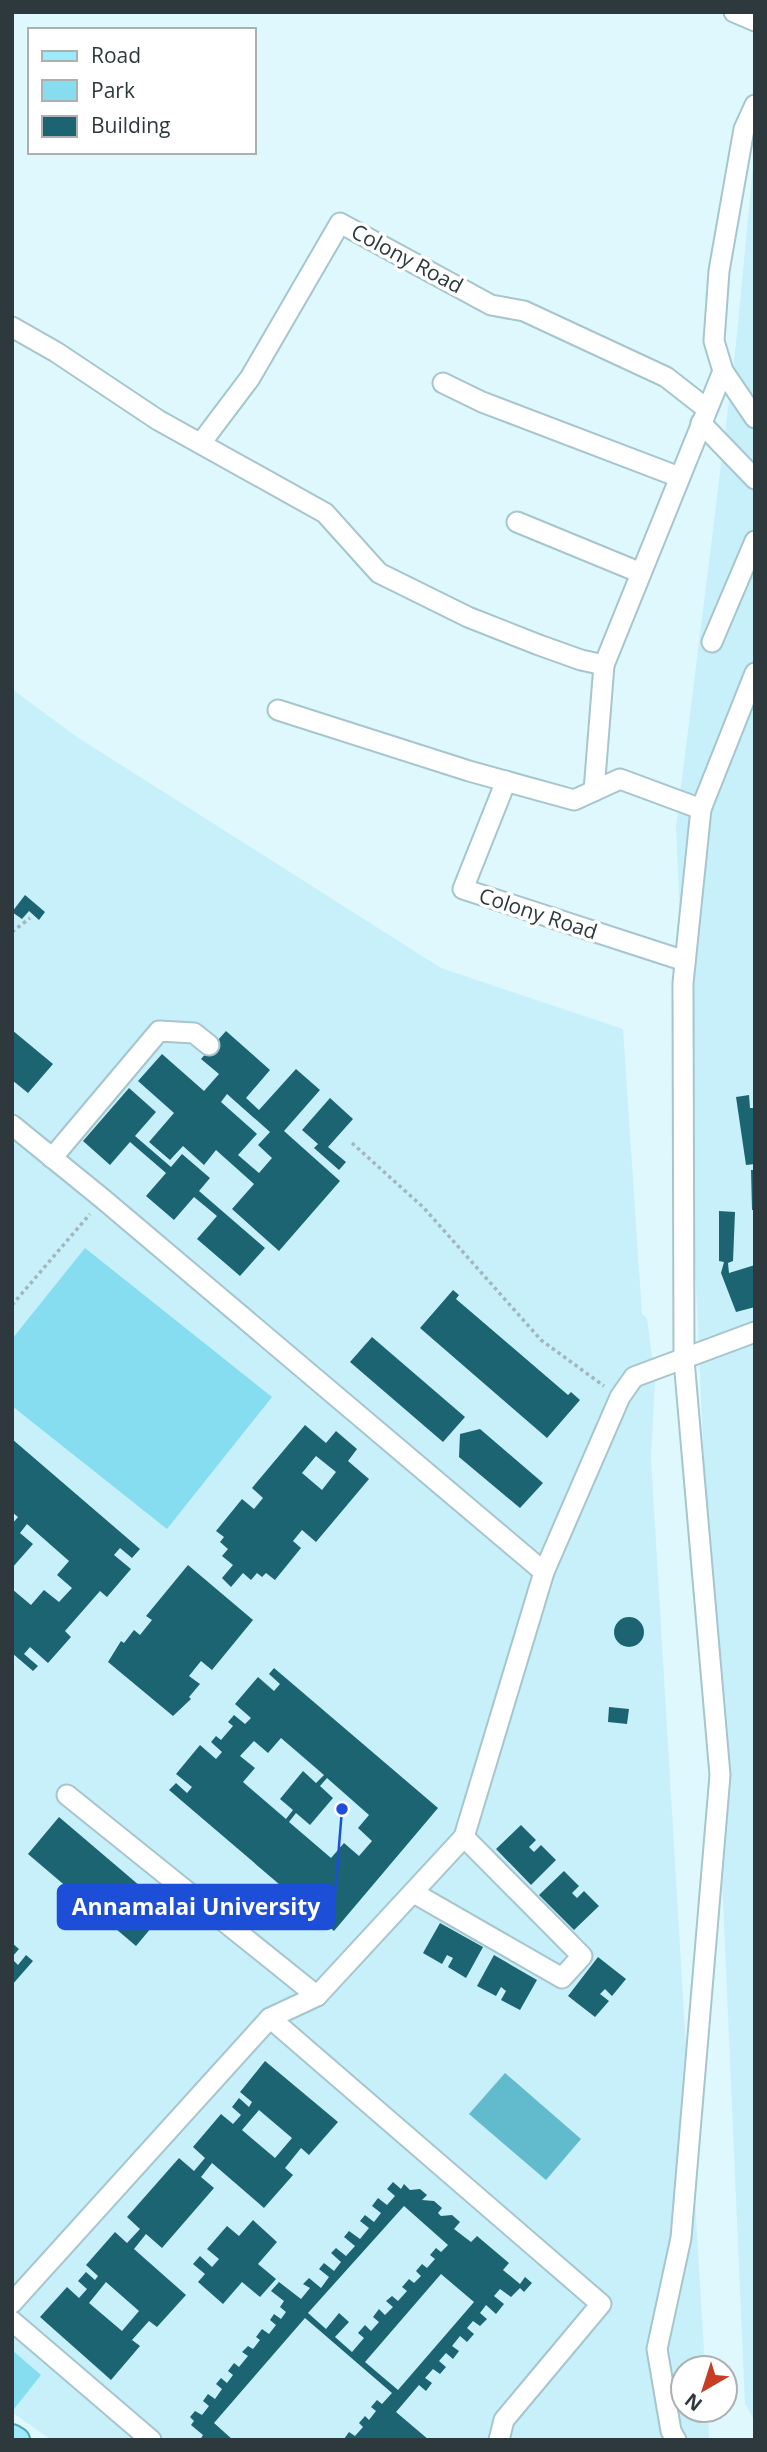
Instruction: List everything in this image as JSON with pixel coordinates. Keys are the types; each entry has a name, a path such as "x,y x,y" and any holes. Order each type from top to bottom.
{"street":[{"path":"734,12 755,22"},
{"path":"755,105 744,129 719,271 714,341 723,371 755,418"},
{"name":"Colony Road","path":"201,443 250,378 340,223 491,305 524,311 666,377 704,416"},
{"path":"12,327 56,352 158,420 325,513 379,573 468,617 581,660 604,665"},
{"path":"594,791 604,665 723,371"},
{"path":"443,383 482,402 679,477"},
{"path":"704,416 755,478"},
{"path":"517,522 640,573"},
{"path":"712,642 755,541"},
{"path":"676,2440 671,2431 657,2349 681,2238 720,1775 684,1360 682,983 701,809 755,673"},
{"path":"278,710 574,800 620,779 701,809"},
{"name":"Colony Road","path":"506,781 463,889 685,961"},
{"path":"52,1158 159,1031 194,1032 209,1045"},
{"path":"12,1125 544,1572"},
{"path":"12,2303 270,2018 317,1996 464,1837 544,1572 620,1397 634,1377 755,1332"},
{"path":"67,1795 317,1996"},
{"path":"414,1893 562,1978 582,1956 464,1837"},
{"path":"270,2018 601,2304 504,2420 499,2440"},
{"path":"12,2321 151,2440"}],"path":[{"path":"12,932 30,918"},
{"path":"352,1143 424,1208 541,1340 620,1397"},
{"path":"12,1305 103,1199"}],"shaded area":[{"path":"754,156 755,2422 745,2404 676,827 736,344"},
{"path":"12,689 77,737 441,968 623,1029 642,1314 647,1318 655,1381 651,1458 704,2354 669,2354 669,2424 708,2424 709,2440 51,2440 12,2412"},
{"path":"505,2073 581,2139 546,2180 469,2114"}],"green space":[{"path":"85,1248 272,1397 167,1529 12,1406 12,1339"},
{"path":"12,2350 41,2375 14,2409 12,2408"}],"building":[{"path":"25,895 45,912 39,920 29,911 22,919 12,912"},
{"path":"12,1030 53,1064 28,1093 12,1080"},
{"path":"226,1031 270,1070 246,1098 259,1110 296,1069 320,1090 284,1131 340,1181 279,1251 232,1209 254,1184 216,1150 204,1165 183,1146 170,1160 149,1142 174,1113 138,1081 162,1054 204,1091 219,1074 201,1059","holes":["227,1094 270,1132 258,1145 272,1158 259,1173 238,1155 257,1134 221,1102"]},
{"path":"129,1088 156,1112 135,1136 171,1167 182,1154 210,1178 199,1191 265,1248 240,1276 197,1239 217,1216 194,1197 174,1220 146,1196 166,1173 130,1142 110,1165 83,1141"},
{"path":"749,1095 750,1108 755,1108 755,1164 746,1165 736,1097"},
{"path":"330,1098 353,1119 328,1147 346,1162 339,1170 314,1148 318,1144 302,1130"},
{"path":"751,1170 755,1170 755,1210 752,1210"},
{"path":"719,1211 735,1212 733,1261 728,1263 729,1273 755,1265 755,1307 736,1312 721,1273 724,1262 719,1261"},
{"path":"453,1290 459,1295 456,1299 568,1395 571,1392 580,1400 547,1438 420,1328"},
{"path":"372,1337 465,1417 443,1442 350,1362"},
{"path":"305,1425 326,1443 336,1431 357,1449 348,1461 369,1479 316,1542 302,1530 293,1541 301,1548 275,1580 266,1573 262,1577 257,1573 251,1580 243,1573 231,1587 222,1578 233,1565 222,1556 228,1549 220,1542 224,1537 216,1531 242,1499 254,1509 263,1498 252,1488","holes":["316,1456 336,1472 322,1490 302,1473"]},
{"path":"480,1429 543,1483 520,1508 459,1457 460,1434"},
{"path":"12,1439 140,1549 132,1558 120,1548 114,1555 131,1569 107,1597 100,1591 65,1631 71,1637 48,1663 30,1647 24,1654 38,1666 33,1671 12,1653 12,1589 31,1605 44,1590 59,1602 72,1588 57,1575 69,1561 27,1524 20,1533 33,1544 12,1568 12,1524 18,1517 12,1512"},
{"path":"188,1565 253,1620 212,1670 201,1661 189,1676 200,1684 189,1697 191,1699 173,1716 108,1662 121,1641 124,1643 134,1630 140,1635 152,1620 146,1616"},
{"path":"629,1617 635,1618 643,1626 643,1638 635,1646 629,1647 623,1646 615,1638 614,1632 615,1626 623,1618"},
{"path":"274,1668 438,1808 334,1931 169,1790 176,1783 187,1793 192,1787 176,1774 200,1745 216,1759 222,1752 211,1742 216,1736 221,1740 233,1726 228,1722 234,1715 245,1724 251,1718 235,1704 258,1677 274,1691 280,1684 269,1674","holes":["281,1738 324,1775 316,1783 303,1771 280,1799 293,1810 286,1819 243,1782 255,1768 240,1756 254,1741 268,1753","327,1778 369,1815 358,1828 372,1841 359,1856 344,1843 331,1858 289,1822 296,1813 310,1825 333,1798 320,1786"]},
{"path":"609,1707 629,1709 627,1724 608,1722"},
{"path":"59,1817 167,1909 136,1946 28,1854"},
{"path":"521,1825 536,1840 529,1847 534,1852 541,1845 556,1860 531,1885 496,1849"},
{"path":"564,1871 579,1886 572,1893 577,1898 584,1891 599,1906 574,1930 539,1895"},
{"path":"440,1923 483,1947 466,1978 448,1967 453,1958 447,1955 442,1964 423,1953"},
{"path":"12,1943 19,1949 12,1957"},
{"path":"26,1955 33,1961 12,1985 12,1959 18,1965"},
{"path":"494,1955 537,1980 520,2010 501,2000 506,1991 501,1987 496,1996 477,1986"},
{"path":"598,1957 626,1979 612,1996 605,1989 600,1994 609,2001 595,2017 568,1996"},
{"path":"265,2061 338,2122 309,2155 301,2148 285,2168 293,2175 264,2208 212,2163 201,2177 214,2188 162,2248 146,2234 134,2249 186,2295 157,2327 149,2321 132,2340 140,2346 111,2380 40,2317 67,2287 79,2298 87,2289 78,2281 86,2272 95,2280 98,2276 86,2265 115,2232 127,2243 140,2229 127,2217 179,2158 194,2171 205,2158 193,2147 221,2114 233,2124 241,2115 232,2107 239,2098 249,2107 252,2102 240,2092","holes":["259,2110 292,2138 275,2158 242,2130","106,2282 139,2311 122,2331 89,2303"]},
{"path":"393,2182 401,2189 404,2184 410,2190 420,2189 427,2195 422,2200 434,2201 442,2208 438,2213 441,2216 452,2215 460,2222 454,2229 471,2242 477,2236 509,2263 503,2270 520,2284 525,2277 532,2283 524,2292 520,2288 511,2297 500,2289 494,2296 504,2304 496,2314 486,2305 480,2313 487,2319 480,2326 473,2321 467,2328 474,2334 467,2342 460,2336 452,2346 459,2351 453,2359 446,2353 439,2361 446,2367 440,2374 433,2369 425,2378 432,2383 426,2391 419,2385 396,2412 429,2440 344,2439 349,2432 355,2436 363,2427 359,2423 365,2416 369,2420 376,2411 371,2407 377,2400 382,2404 392,2393 305,2318 214,2423 233,2440 200,2440 203,2435 191,2425 194,2421 190,2417 195,2411 202,2415 209,2406 203,2401 208,2394 215,2399 222,2389 216,2384 221,2378 227,2383 233,2375 228,2371 234,2363 239,2367 248,2356 242,2352 248,2346 253,2349 260,2340 256,2337 262,2329 269,2334 276,2325 270,2320 274,2314 281,2319 286,2312 280,2307 284,2301 271,2291 279,2282 301,2299 310,2288 303,2284 309,2278 321,2288 329,2277 319,2269 324,2263 334,2271 341,2262 331,2253 336,2248 346,2256 355,2246 344,2237 349,2231 360,2239 369,2228 360,2221 365,2215 374,2222 381,2213 372,2206 378,2198 387,2205 395,2196 387,2189","holes":["404,2206 448,2245 441,2252 436,2248 430,2255 435,2259 427,2268 422,2264 416,2271 421,2276 414,2283 409,2279 402,2287 407,2291 398,2301 392,2296 386,2301 393,2307 385,2315 379,2309 373,2317 379,2322 371,2331 365,2325 358,2333 364,2338 352,2352 335,2337 349,2322 339,2313 326,2329 308,2313","441,2274 474,2302 398,2390 365,2362"]},
{"path":"253,2220 277,2242 258,2264 276,2279 260,2297 242,2282 223,2304 198,2282 205,2274 193,2264 200,2256 212,2267 219,2259 207,2249 227,2226 239,2236"}],"place":[{"name":"Annamalai University","path":"342,1809"}]}
